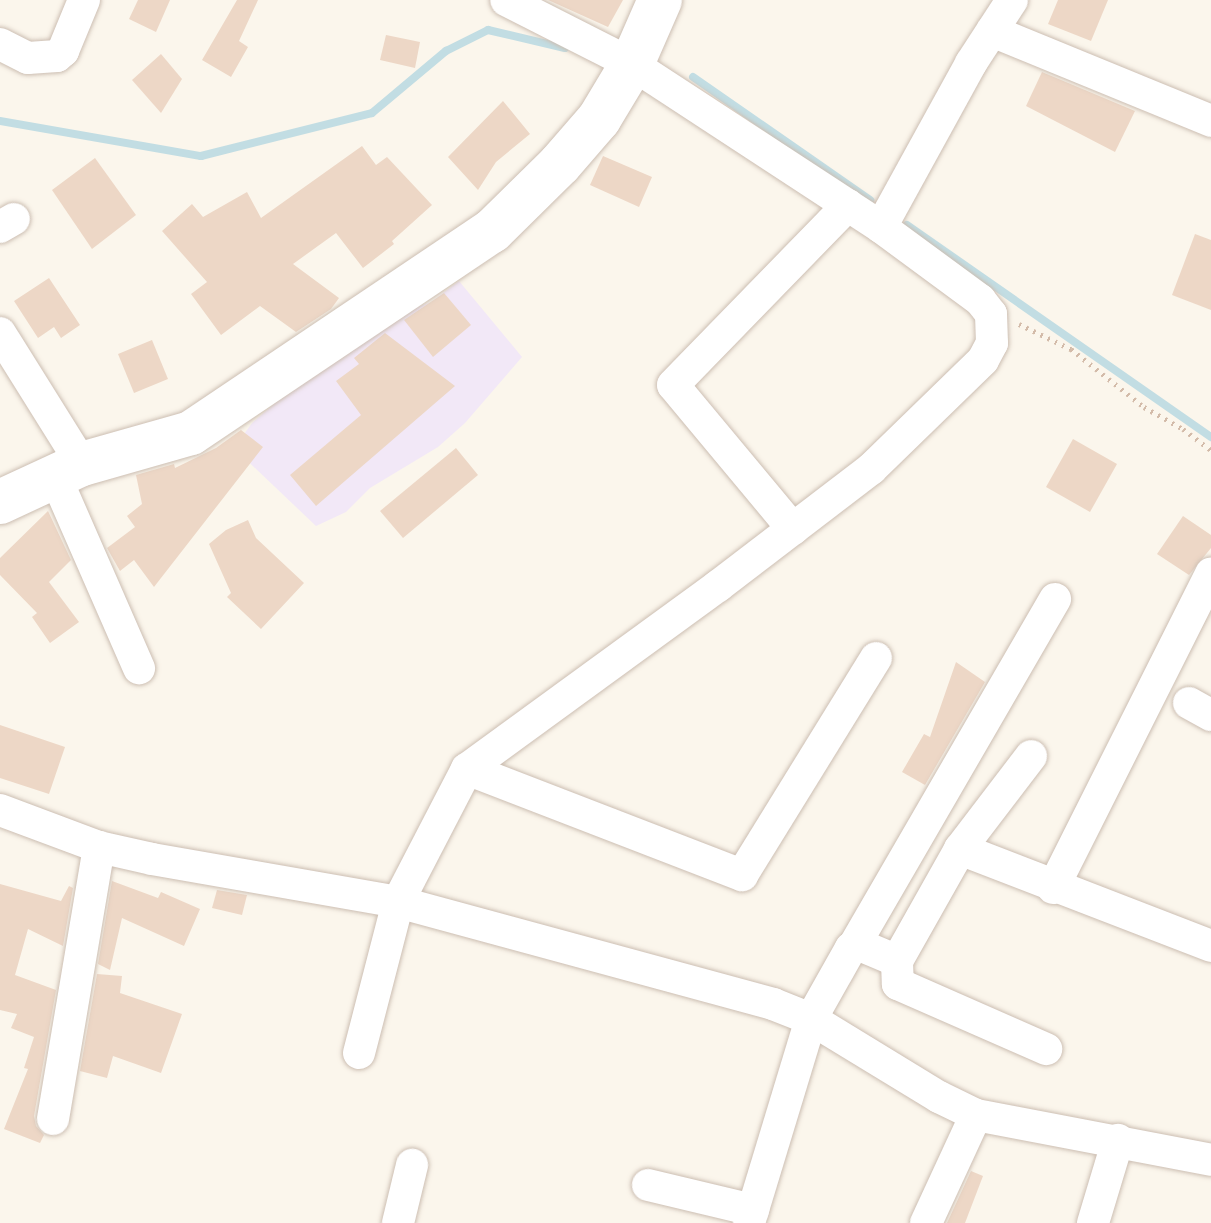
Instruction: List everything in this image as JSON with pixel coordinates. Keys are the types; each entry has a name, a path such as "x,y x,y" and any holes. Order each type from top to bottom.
{"street":[{"path":"0,44 28,58 57,56 63,51 84,0"},
{"path":"359,1053 398,902 467,769 871,469 983,360 992,343 993,327 984,305 881,227 632,64 506,0"},
{"path":"0,502 68,470 191,433 492,231 560,164 599,119 632,64 660,0"},
{"path":"881,227 1012,0"},
{"path":"992,31 1211,121"},
{"path":"793,529 673,385 848,205"},
{"path":"0,333 68,470 139,668"},
{"path":"1053,888 1211,574"},
{"path":"648,1185 751,1216 811,1019 847,952 854,946 1055,599"},
{"path":"467,769 742,875 876,658"},
{"path":"1031,756 960,849 897,961 898,984 1046,1049"},
{"path":"0,810 99,847 398,902 773,1004 811,1019 939,1097 976,1115 1211,1160"},
{"path":"53,1119 99,847"},
{"path":"960,849 1053,888 1211,946"},
{"path":"854,946 897,961"},
{"path":"926,1223 976,1115"},
{"path":"1093,1223 1118,1140"},
{"path":"398,1223 412,1165"}],"path":[{"path":"984,305 1071,349 1144,407 1183,429 1211,450"}],"shaded area":[{"path":"459,281 522,357 465,423 438,447 370,488 346,512 316,526 234,448 252,423 326,359 397,315 431,302"}],"building":[{"path":"138,0 170,0 156,32 129,19"},
{"path":"237,0 258,0 239,41 248,47 231,77 202,60"},
{"path":"548,0 623,0 608,27"},
{"path":"1058,0 1108,0 1091,41 1048,24"},
{"path":"386,35 420,42 415,68 380,60"},
{"path":"161,54 182,79 161,113 132,80"},
{"path":"1042,72 1135,111 1115,152 1026,106"},
{"path":"503,101 530,134 496,162 478,190 448,157"},
{"path":"362,146 376,165 387,157 432,205 392,241 394,244 363,268 336,233 293,264 339,298 331,309 296,332 260,306 221,335 191,294 207,282 162,231 192,204 203,217 247,192 261,218"},
{"path":"603,156 652,177 639,207 590,185"},
{"path":"95,158 136,215 92,249 52,190"},
{"path":"1195,234 1211,240 1211,310 1172,295"},
{"path":"49,278 80,325 61,338 54,327 38,338 14,301"},
{"path":"444,293 471,325 433,357 404,320"},
{"path":"385,333 455,386 316,506 290,475 361,415 336,381 359,364 354,358"},
{"path":"152,340 168,379 134,393 118,354"},
{"path":"241,430 263,447 154,587 134,560 120,571 107,548 135,527 127,516 142,504 136,475 174,464 175,468 216,448"},
{"path":"1073,439 1117,464 1090,512 1046,487"},
{"path":"456,448 478,475 403,538 380,511"},
{"path":"48,511 71,560 49,582 79,622 50,643 32,617 37,613 0,575 0,558"},
{"path":"1183,516 1211,535 1211,548 1189,575 1157,554"},
{"path":"248,520 256,538 304,583 261,629 227,597 231,593 209,544 226,530"},
{"path":"956,662 985,682 925,785 902,772 924,734 930,737"},
{"path":"0,725 65,747 49,794 0,778"},
{"path":"112,881 158,898 161,892 200,909 184,946 122,918 110,970 98,964"},
{"path":"0,884 61,901 69,886 73,888 63,946 28,929 15,975 56,990 34,1116 36,1126 44,1135 40,1143 4,1129 28,1069 24,1068 34,1037 11,1028 17,1014 0,1010"},
{"path":"217,890 247,895 242,915 212,908"},
{"path":"97,974 122,976 120,993 182,1014 161,1073 113,1056 107,1078 80,1071"},
{"path":"971,1171 983,1176 965,1223 947,1223"}],"waterway":[{"path":"0,121 201,156 372,113 446,51 488,30 565,48"},
{"path":"693,77 870,200"},
{"path":"907,225 1211,437"}]}
